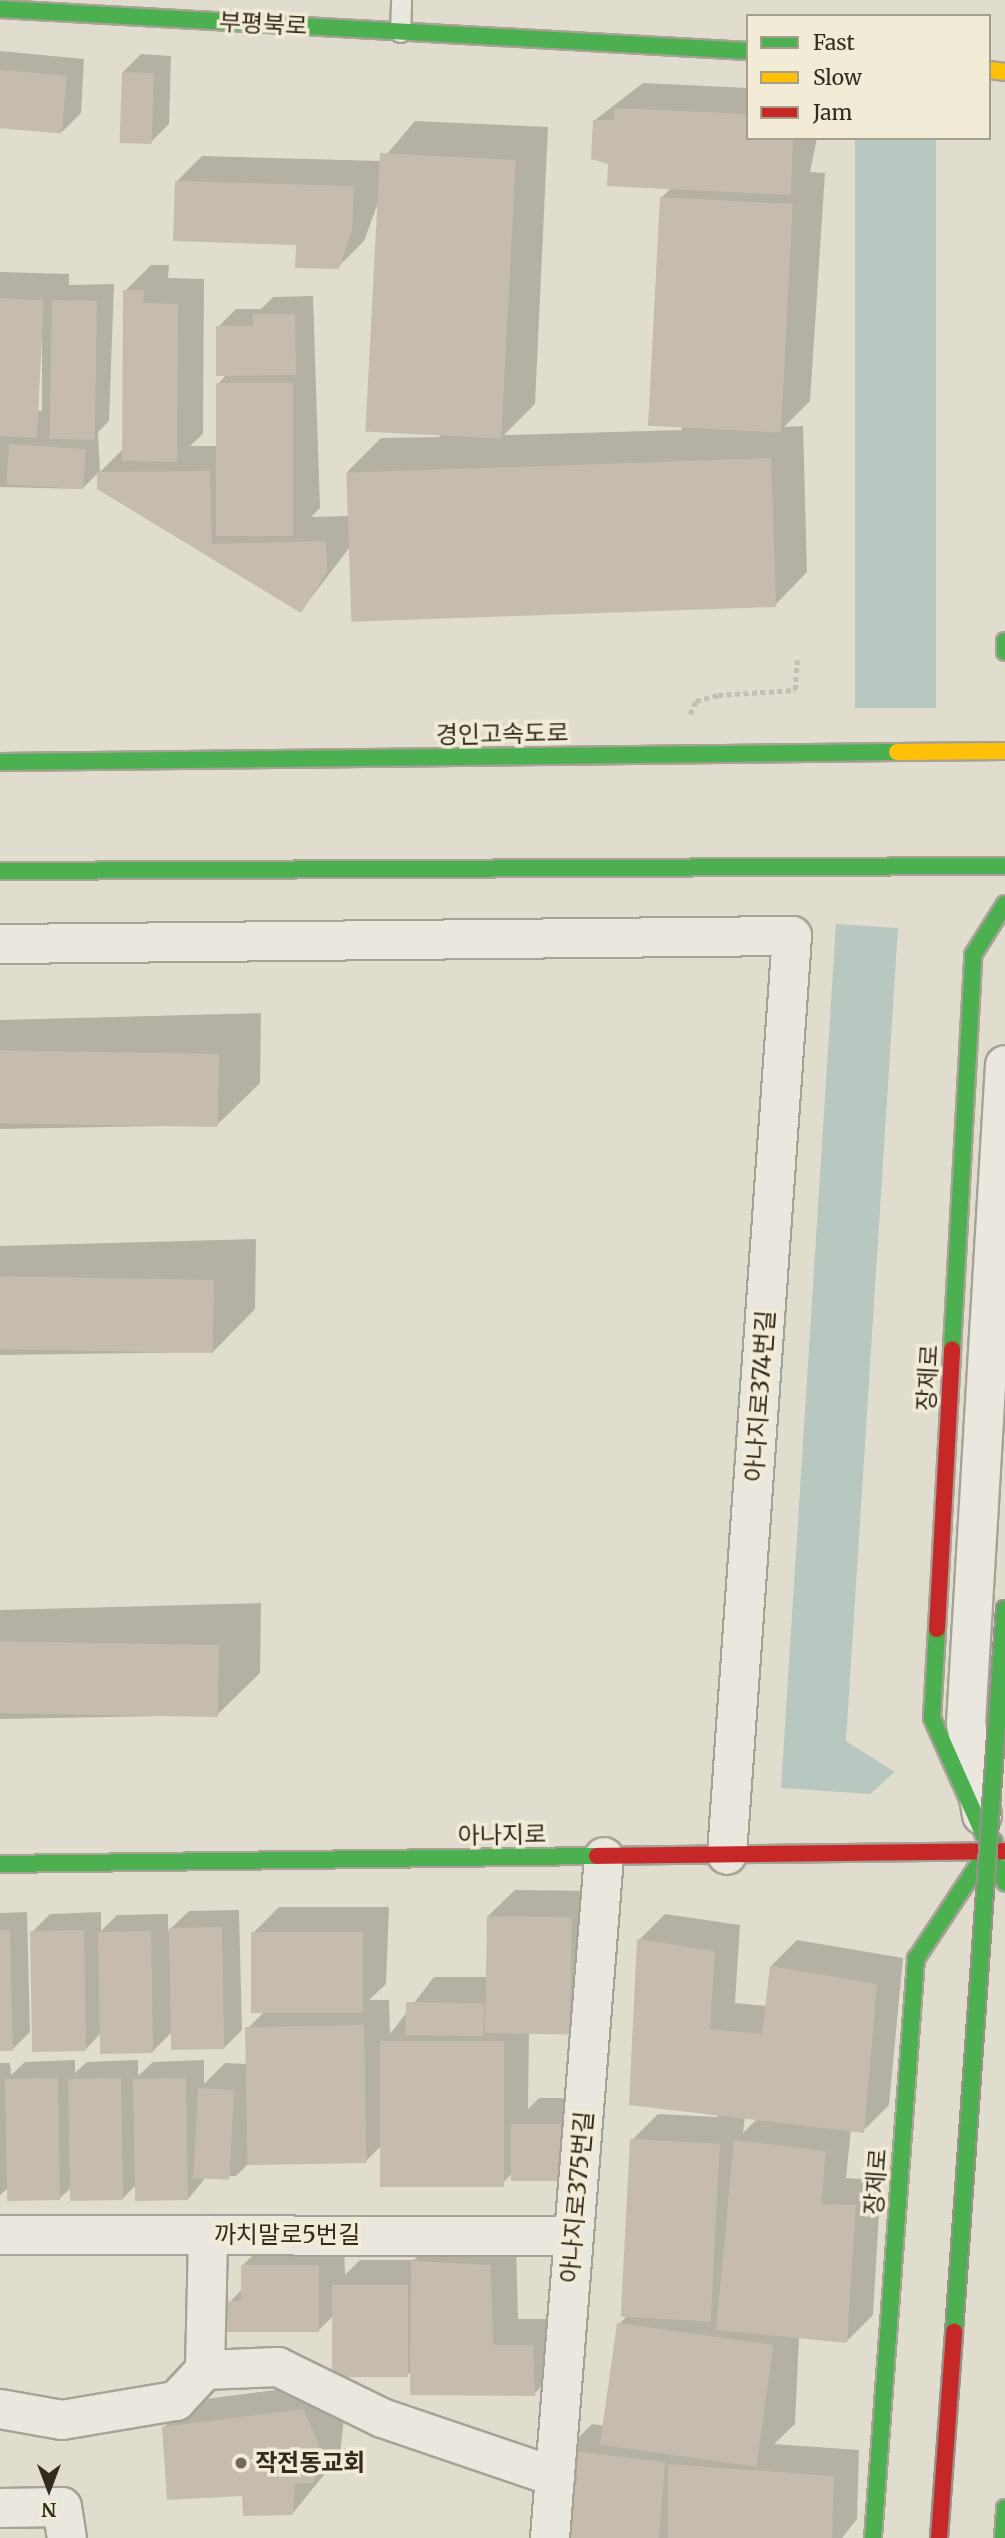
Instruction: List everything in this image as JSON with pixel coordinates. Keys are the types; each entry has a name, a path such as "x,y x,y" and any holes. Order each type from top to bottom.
{"main road":[{"name":"부평북로","path":"0,9 746,51"},
{"path":"1005,641 1005,652"},
{"name":"경인고속도로","path":"0,762 1005,751"},
{"path":"0,871 1005,866"},
{"name":"장제로","path":"873,2538 916,1958 1001,1852 932,1718 973,955 1005,904"},
{"path":"939,2538 1005,1609"},
{"name":"아나지로","path":"0,1864 1001,1852"},
{"path":"1003,2538 1005,2508"}],"street":[{"name":"아나지로374번길","path":"0,943 792,936 727,1855"},
{"path":"1001,1852 966,1723 1005,1065"},
{"path":"1001,1852 1005,1794"},
{"name":"아나지로375번길","path":"550,2538 604,1857"},
{"name":"까치말로5번길","path":"0,2235 574,2236"},
{"path":"0,2409 62,2420 176,2401 205,2370 208,2235"},
{"path":"205,2370 278,2367 382,2418 555,2477"},
{"path":"0,2508 62,2507 67,2538"}],"lane":[{"path":"400,32 401,0"}],"path":[{"path":"690,715 696,701 718,695 795,690 797,660"}],"shaded area":[{"path":"855,140 936,140 936,708 855,708"},
{"path":"836,924 898,928 846,1741 895,1772 870,1794 781,1788"}],"building":[{"path":"0,70 67,76 62,134 0,128"},
{"path":"122,72 154,73 152,144 120,143"},
{"path":"615,108 746,114 746,140 793,140 791,195 607,186 608,164 591,159 593,120 614,120"},
{"path":"380,153 516,160 501,439 365,432"},
{"path":"175,181 354,186 352,230 339,269 295,268 296,245 173,241"},
{"path":"660,197 793,204 781,433 648,426"},
{"path":"123,290 144,290 143,303 178,304 177,462 122,461"},
{"path":"0,298 44,300 37,438 0,436"},
{"path":"52,300 97,301 95,440 50,439"},
{"path":"253,314 295,314 296,375 216,376 216,326 253,326"},
{"path":"216,383 293,383 293,536 216,536"},
{"path":"9,444 86,449 83,489 6,484"},
{"path":"771,458 776,607 351,622 346,473"},
{"path":"210,471 212,544 326,541 327,572 301,613 97,489 97,472"},
{"path":"0,1050 219,1054 218,1127 0,1123"},
{"path":"0,1276 214,1280 213,1353 0,1349"},
{"path":"0,1641 219,1645 218,1717 0,1713"},
{"path":"487,1916 572,1917 570,2034 485,2033"},
{"path":"222,1927 224,2049 171,2050 169,1928"},
{"path":"0,1930 10,1930 13,2051 0,2051"},
{"path":"84,1930 86,2051 32,2052 30,1931"},
{"path":"151,1931 153,2053 100,2054 98,1932"},
{"path":"251,1932 363,1932 363,2013 251,2013"},
{"path":"637,1939 715,1951 710,2029 762,2034 770,1966 877,1984 864,2133 629,2105"},
{"path":"406,2002 484,2003 483,2036 405,2035"},
{"path":"364,2025 366,2163 247,2165 245,2027"},
{"path":"380,2041 504,2041 504,2187 380,2187"},
{"path":"58,2078 60,2200 7,2201 5,2079"},
{"path":"121,2078 123,2200 70,2201 68,2079"},
{"path":"186,2078 188,2200 135,2201 133,2079"},
{"path":"198,2088 234,2090 229,2180 193,2178"},
{"path":"511,2124 562,2124 562,2181 511,2181"},
{"path":"630,2139 720,2144 711,2321 621,2317"},
{"path":"734,2140 826,2151 821,2204 856,2205 847,2343 716,2330"},
{"path":"411,2261 491,2265 493,2345 533,2345 535,2396 410,2395"},
{"path":"241,2265 319,2265 319,2332 227,2332 228,2301 241,2301"},
{"path":"332,2285 408,2285 408,2377 332,2377"},
{"path":"617,2323 773,2345 756,2467 600,2445"},
{"name":"작전동교회","path":"303,2409 319,2444 314,2483 295,2484 293,2515 243,2516 242,2496 167,2500 162,2427"},
{"path":"564,2450 665,2462 659,2538 560,2538"},
{"path":"668,2464 834,2476 832,2538 668,2538"}],"traffic: fast":[{"path":"0,9 746,51"},
{"path":"1005,641 1005,652"},
{"path":"0,762 897,752"},
{"path":"0,871 1005,866"},
{"path":"952,1349 973,955 1005,904"},
{"path":"954,2332 1005,1609"},
{"path":"937,1629 932,1718 1005,1883"},
{"path":"873,2538 916,1959 994,1841"},
{"path":"0,1864 597,1856"},
{"path":"1003,2538 1005,2508"}],"traffic: slow":[{"path":"991,70 1005,72"},
{"path":"897,752 1005,751"}],"traffic: jam":[{"path":"937,1629 952,1349"},
{"path":"597,1856 1005,1851"},
{"path":"939,2538 954,2332"}],"place":[{"name":"작전동교회","path":"241,2463"}]}
